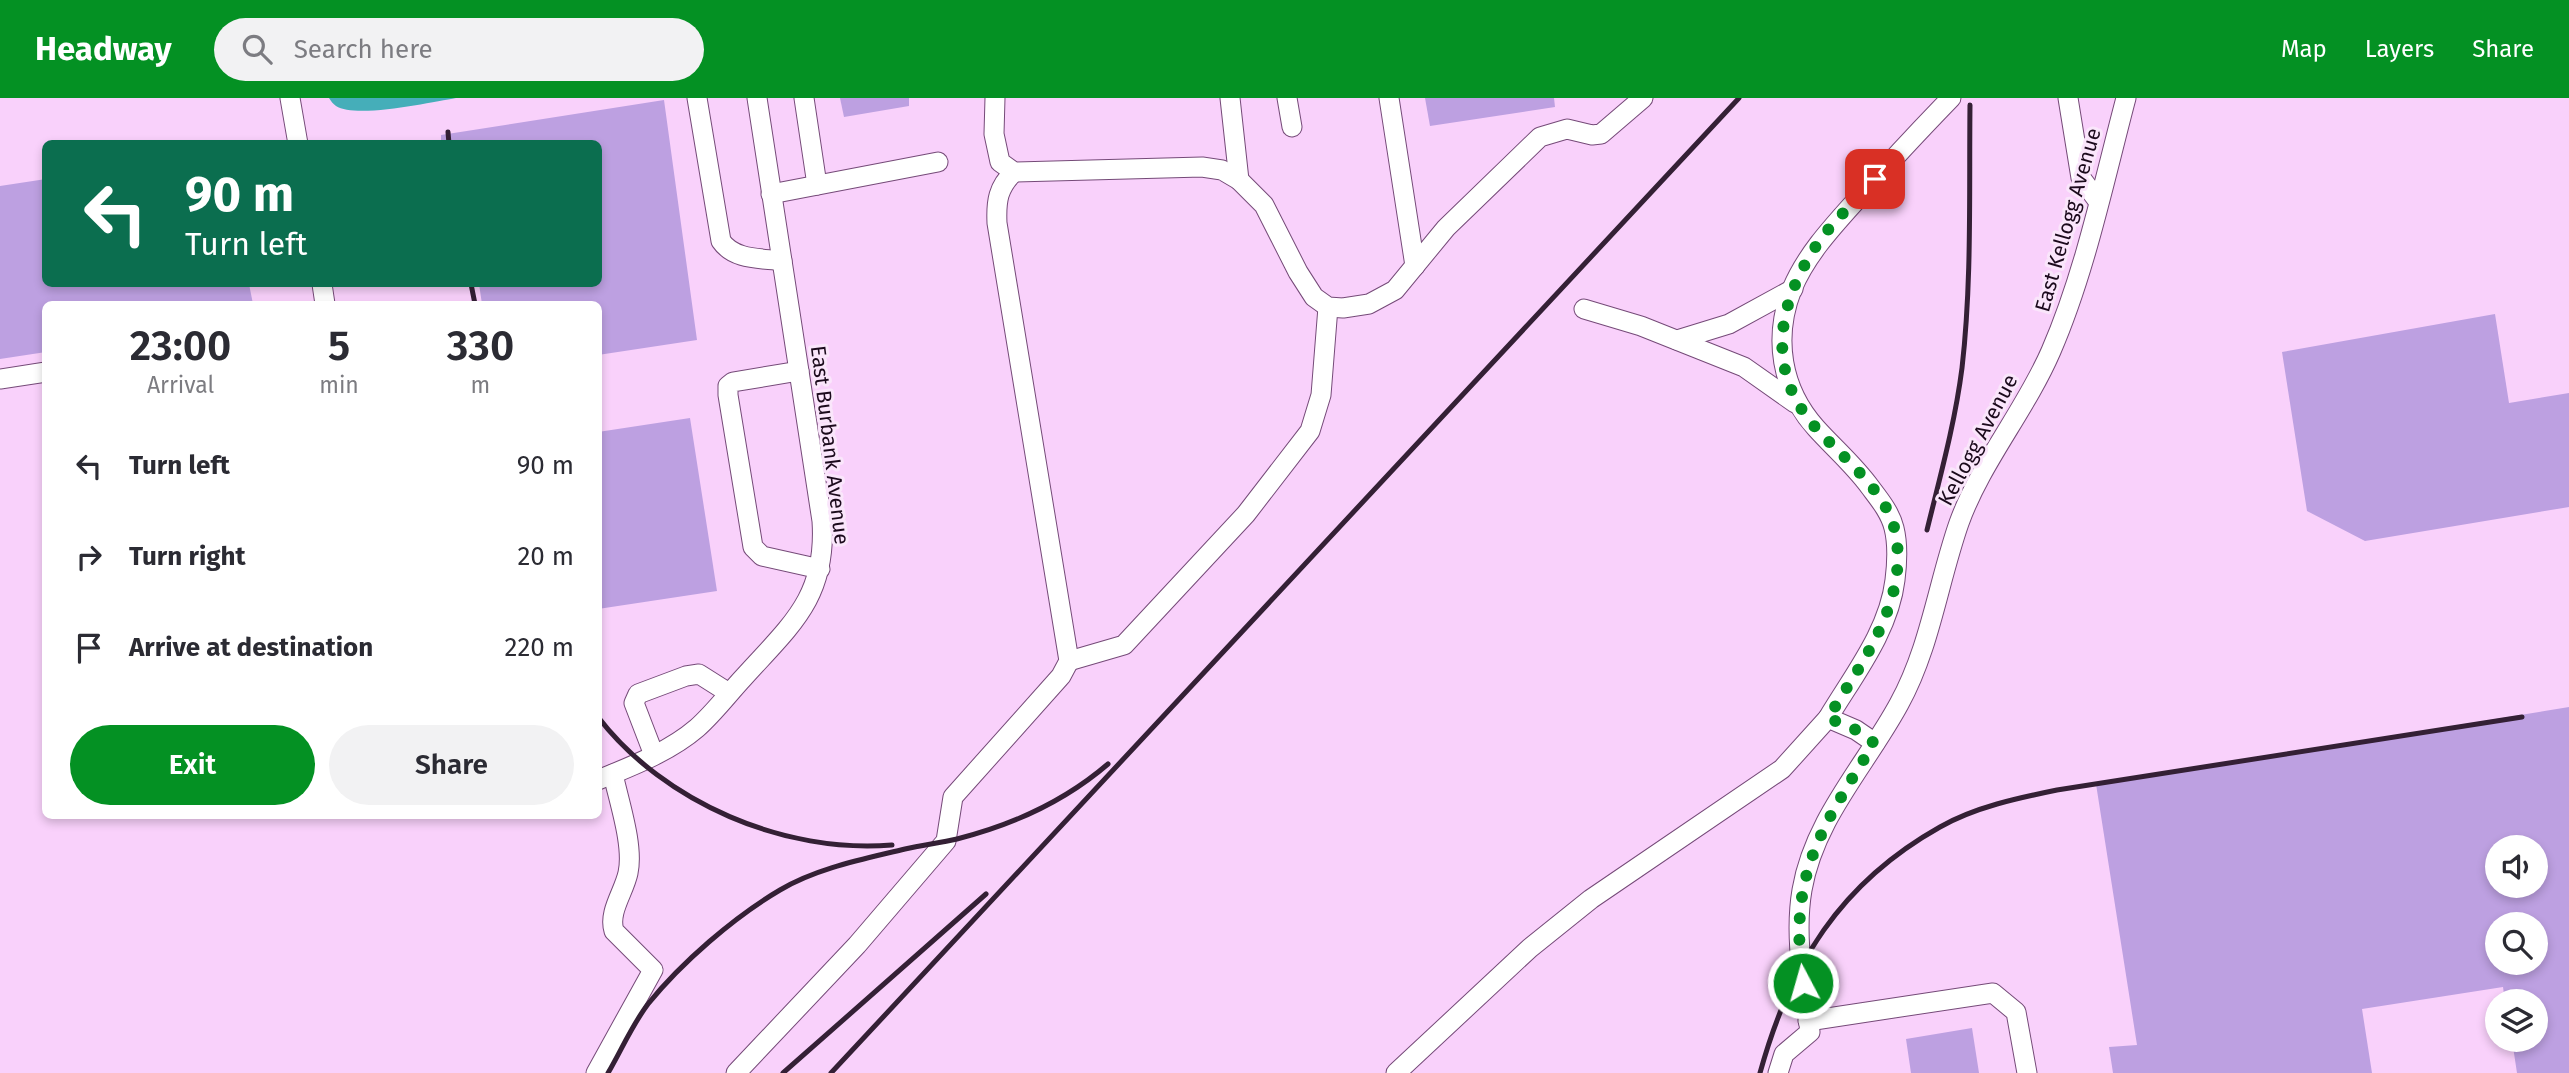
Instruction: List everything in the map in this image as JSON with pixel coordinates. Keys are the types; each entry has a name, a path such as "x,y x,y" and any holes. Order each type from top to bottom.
{"street":[{"path":"290,98 297,140"},
{"path":"697,98 721,241 726,249 736,255 782,261"},
{"name":"East Burbank Avenue","path":"606,777 654,755 696,728 791,625 804,607 820,569 822,521 757,98"},
{"path":"804,98 817,185"},
{"path":"995,98 994,134 1000,162 1014,172 1202,167 1222,170 1239,180 1264,205 1314,297 1328,307 1343,308 1369,304 1395,290 1446,228 1540,137 1567,129 1601,134 1643,98"},
{"path":"1230,98 1239,180"},
{"path":"1287,98 1292,127"},
{"path":"1389,98 1415,266"},
{"path":"1396,1073 1530,948 1602,891 1782,769 1828,718 1871,647 1886,615 1895,582 1897,552 1894,526 1883,505 1850,462 1815,427 1799,406 1786,380 1781,348 1784,321 1793,289 1819,242 1951,98"},
{"path":"2068,98 2081,177 2098,201"},
{"name":"East Kellogg Avenue","path":"2050,353 2069,306 2126,98"},
{"path":"771,194 938,162"},
{"path":"736,1073 857,945 946,841 953,797 1061,676 1069,661 996,206 999,192 1014,172"},
{"path":"1677,340 1729,324 1793,289"},
{"path":"1069,661 1124,645 1246,514 1310,431 1321,395 1328,307"},
{"path":"1584,309 1641,326 1744,367 1799,406"},
{"name":"Kellogg Avenue","path":"1808,1021 1798,936 1802,888 1818,840 1829,815 1900,703 1929,627 1959,523 1972,493 2050,353"},
{"path":"799,371 733,382 728,386 728,395 753,547 762,556 820,569"},
{"path":"0,379 42,373"},
{"path":"654,755 634,703 638,694 686,676 699,674 729,693"},
{"path":"1828,718 1856,730 1874,743"},
{"path":"596,1073 653,970 614,932 612,925 612,915 629,871 630,856 606,777"},
{"path":"1778,1073 1784,1054 1810,1032 1808,1021 1993,993 2016,1012 2027,1073"}],"shaded area":[{"path":"329,98 456,98 360,111 336,106"}],"building":[{"path":"840,98 909,98 909,106 844,117"},
{"path":"1425,98 1554,98 1555,107 1430,126"},
{"path":"664,100 697,340 602,354 602,301 482,301 479,287 602,287 602,140 441,140 441,135"},
{"path":"42,180 42,287 250,287 252,301 42,301 42,353 0,359 0,186"},
{"path":"2495,314 2509,403 2569,393 2569,507 2365,541 2307,511 2282,352"},
{"path":"690,418 717,591 602,608 602,431"},
{"path":"2569,707 2569,1073 2517,1073 2514,1052 2548,1052 2548,989 2503,987 2362,1009 2372,1073 2113,1073 2109,1047 2137,1045 2096,784"},
{"path":"1972,1028 1979,1073 1911,1073 1906,1039"}],"railway":[{"path":"831,1073 1739,98"},
{"path":"1927,530 1951,429 1962,368 1969,269 1970,105"},
{"path":"448,132 449,140"},
{"path":"472,287 474,301"},
{"path":"1760,1073 1787,996 1824,930 1847,901 1874,874 1905,849 1953,820 1997,804 2057,790 2522,717"},
{"path":"602,722 625,748 657,775 692,798 730,817 769,831 810,841 851,846 892,845"},
{"path":"608,1073 637,1021 661,988 692,957 762,901 794,882 841,865 998,827 1056,800 1108,764"},
{"path":"783,1073 986,894"}],"route":[{"path":"1803,983 1798,936 1802,888 1829,815 1874,743 1856,730 1828,718 1871,647 1886,615 1895,582 1897,552 1894,526 1883,505 1866,481 1799,406 1786,380 1781,348 1784,321 1793,289 1819,242 1875,179"}]}
